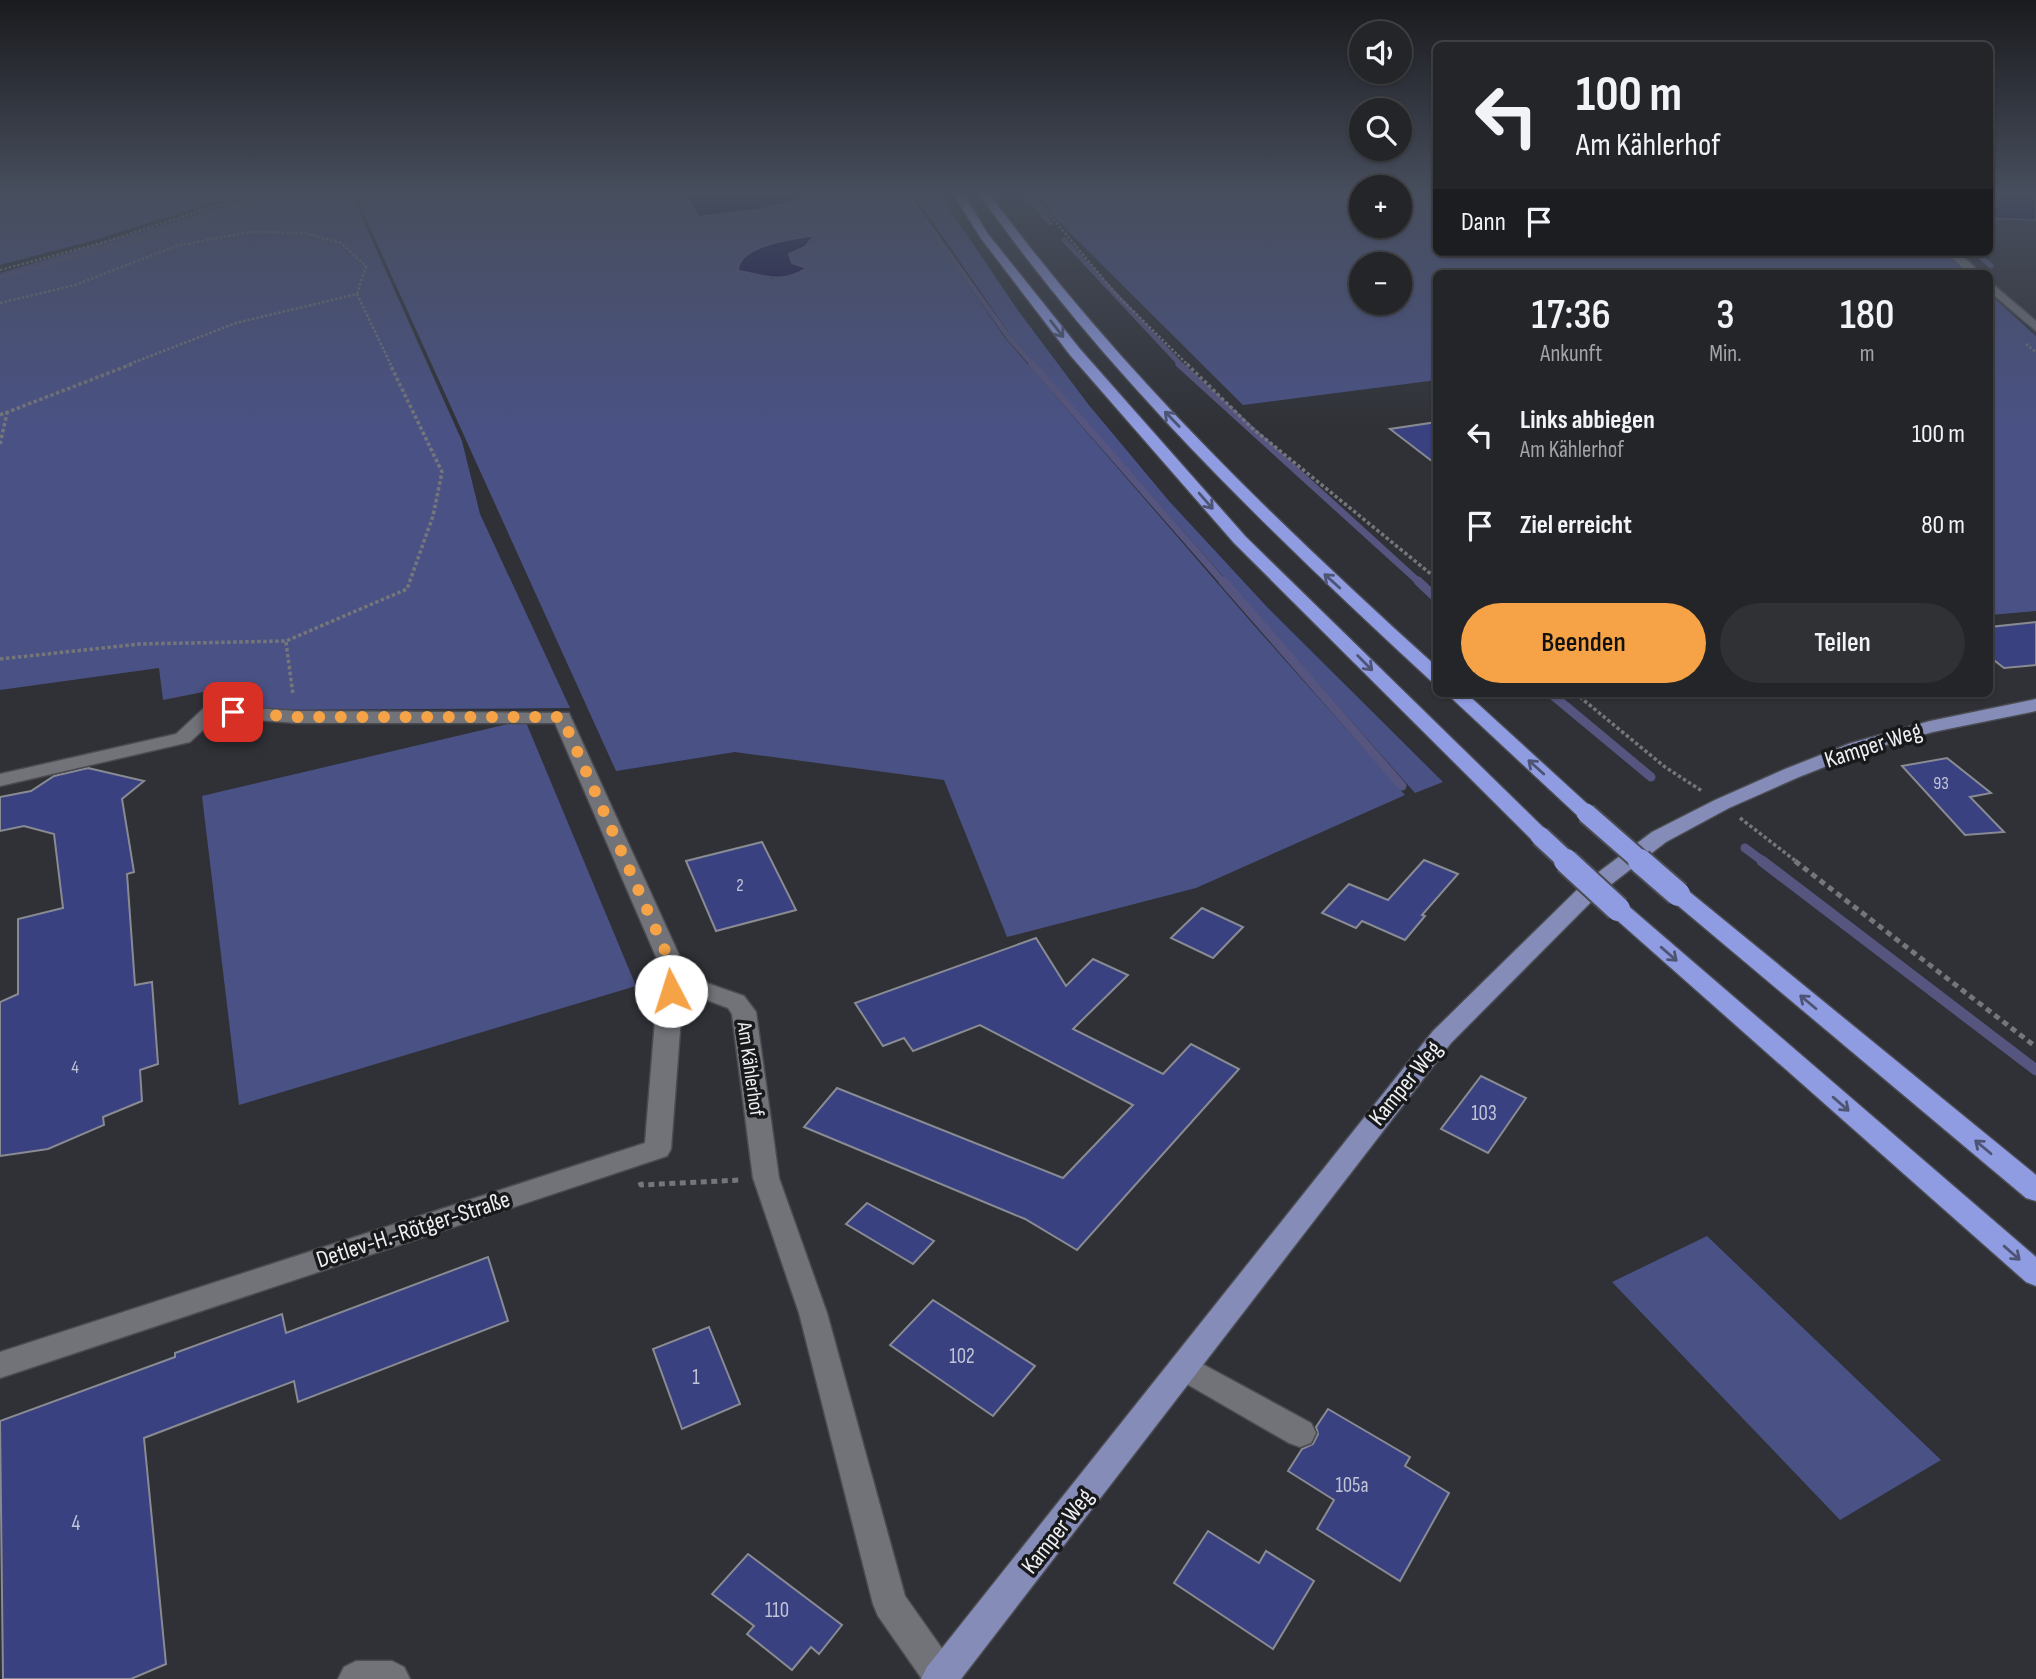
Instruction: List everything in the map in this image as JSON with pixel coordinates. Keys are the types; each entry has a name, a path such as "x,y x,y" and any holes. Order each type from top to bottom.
{"highway":[{"path":"1014,273 1075,352 1240,540 1540,836 1618,909 2036,1274"},
{"path":"1045,273 1106,350 1287,540 1433,673"},
{"path":"1459,697 1678,894 2036,1190"}],"main road":[{"name":"Kamper Weg","path":"940,1677 1442,1037 1592,888 1659,837 1722,804 1858,747 1930,727 2036,705"}],"street":[{"path":"1993,289 2036,327"},
{"path":"0,780 183,738 212,711 296,717 562,717 675,973"},
{"name":"Detlev-H.-Rötger-Straße","path":"0,1365 658,1149 668,1009 675,973"},
{"name":"Am Kählerhof","path":"675,973 693,987 736,1002 744,1012 766,1178 813,1313 890,1604 940,1677"},
{"path":"1184,1367 1300,1433"},
{"path":"356,1679 392,1679"}],"path":[{"path":"0,303 75,285 105,273"},
{"path":"0,659 140,644 286,641 407,589 433,516 442,472 357,293 364,273"},
{"path":"1099,273 1116,294 1252,428 1433,576"},
{"path":"0,415 236,323 357,293"},
{"path":"0,444 6,413"},
{"path":"286,641 296,717"},
{"path":"1580,697 1665,767 1722,804 2036,1047"},
{"path":"631,1158 641,1185 766,1178"}],"shaded area":[{"path":"0,273 387,273 462,441 480,514 570,708 261,710 253,682 163,700 159,668 0,690"},
{"path":"391,273 755,273 772,279 788,273 960,273 1006,339 1405,795 1196,888 1007,937 944,780 735,752 616,771"},
{"path":"752,273 796,273 789,276 773,277"},
{"path":"968,273 993,273 1088,404 1169,501 1268,608 1443,782 1415,793 1013,339"},
{"path":"1111,273 1349,273 1349,315 1412,315 1412,273 1433,273 1433,381 1243,405"},
{"path":"1993,297 2036,336 2036,611 1993,615"},
{"path":"525,720 636,986 239,1105 202,796"},
{"path":"1707,1236 1941,1460 1840,1520 1612,1282"}],"building":[{"path":"1433,423 1433,462 1390,429"},
{"path":"2036,622 2036,665 2004,668 1993,659 1993,627"},
{"path":"1947,758 1991,793 1970,797 2004,832 1965,835 1902,766"},
{"path":"88,768 144,781 122,799 134,872 127,874 135,985 152,982 158,1064 140,1070 142,1101 103,1117 104,1125 48,1149 0,1156 0,1002 18,994 18,919 63,908 54,834 24,826 0,831 0,797 31,791 54,776"},
{"path":"762,842 796,910 716,931 686,861"},
{"path":"1424,860 1458,874 1422,915 1425,916 1405,940 1362,921 1356,928 1322,913 1349,884 1388,900"},
{"path":"1202,908 1243,927 1213,958 1171,938"},
{"path":"1036,938 1066,986 1093,959 1128,975 1073,1029 1163,1074 1191,1044 1239,1069 1077,1250 1025,1219 804,1127 837,1088 1063,1178 1133,1105 980,1025 913,1051 904,1038 883,1046 855,1003"},
{"path":"1481,1076 1526,1098 1488,1153 1441,1129"},
{"path":"867,1203 934,1241 913,1264 846,1224"},
{"path":"488,1257 508,1321 298,1402 294,1381 144,1438 166,1664 131,1679 3,1679 0,1421 175,1357 175,1353 282,1314 286,1333"},
{"path":"933,1300 1035,1366 993,1416 890,1345"},
{"path":"709,1327 740,1404 682,1429 653,1349"},
{"path":"1328,1409 1410,1457 1405,1466 1449,1493 1400,1581 1317,1529 1334,1500 1288,1471 1302,1449 1313,1444 1318,1434 1316,1427"},
{"path":"1208,1531 1259,1563 1266,1551 1314,1581 1273,1649 1174,1583"},
{"path":"748,1554 842,1625 819,1654 811,1647 792,1670 747,1634 754,1626 712,1594"}],"waterway":[{"path":"0,277 13,273"},
{"path":"963,273 1010,339 1033,365"},
{"path":"1095,273 1181,365"},
{"path":"1032,364 1224,583"},
{"path":"1179,364 1420,583"},
{"path":"1223,581 1402,786"},
{"path":"1418,581 1433,595"},
{"path":"1555,697 1651,777"},
{"path":"1745,848 1764,862"},
{"path":"1762,861 2036,1070"}],"route":[{"path":"233,712 296,717 562,717 675,973 671,991"}]}
